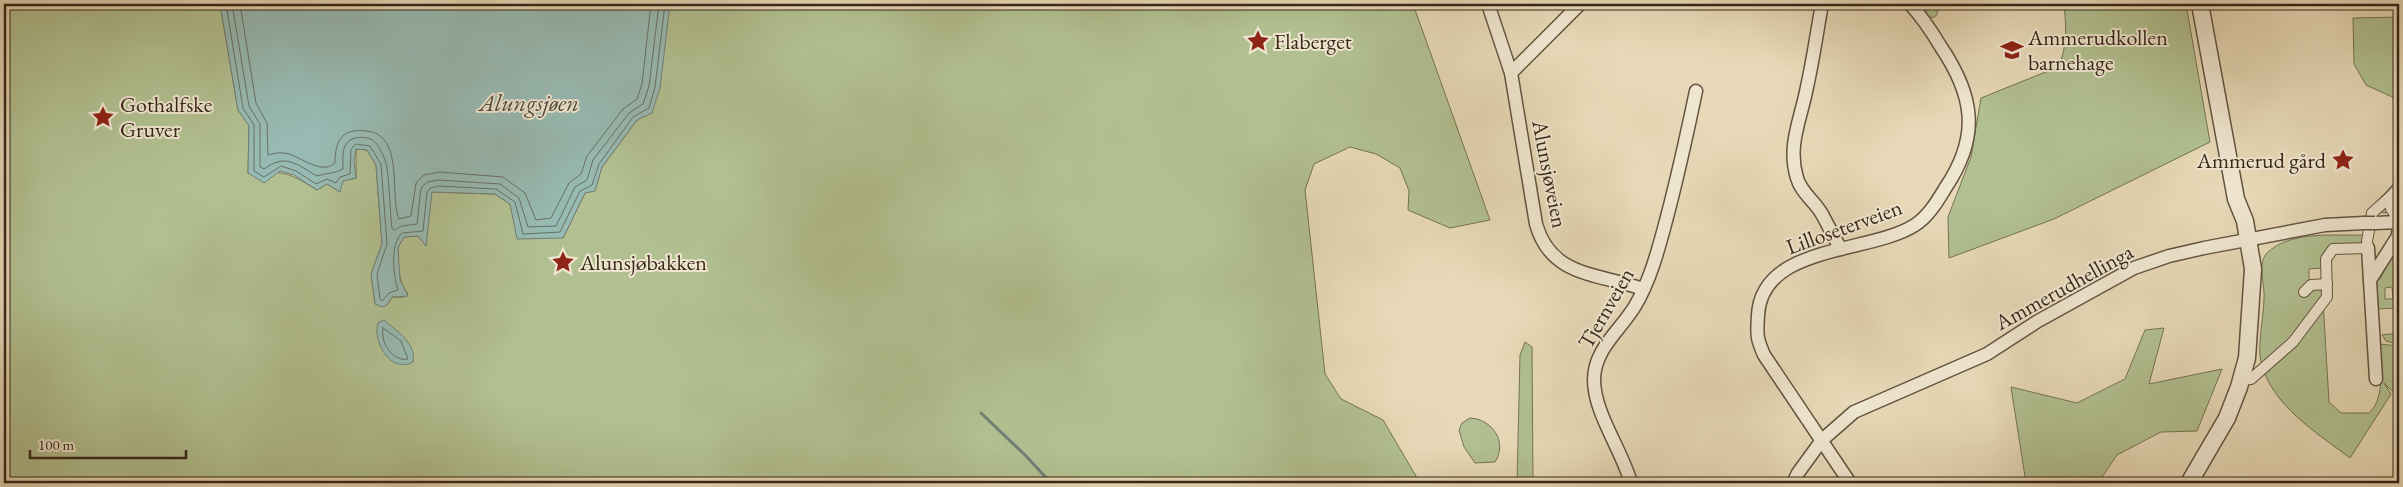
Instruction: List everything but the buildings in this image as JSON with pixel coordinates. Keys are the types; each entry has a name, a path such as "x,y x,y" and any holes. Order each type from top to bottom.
{"street":[{"name":"Alunsjøveien","path":"1488,4 1511,73 1536,224 1548,252 1565,265 1643,289"},
{"path":"1511,73 1580,4"},
{"path":"1822,4 1807,89 1794,138 1793,155 1802,190 1823,215 1829,230 1841,249"},
{"name":"Lilloseterveien","path":"1850,483 1764,355 1756,338 1758,308 1761,296 1769,283 1781,272 1802,260 1878,240 1915,225 1931,210 1962,160 1968,140 1969,121 1963,84 1948,58 1910,4"},
{"path":"2189,483 2227,418 2241,380 2249,344 2250,288 2253,269 2244,240 2243,215 2236,199 2200,4"},
{"name":"Tjernveien","path":"1631,483 1621,453 1601,410 1594,379 1596,363 1604,346 1624,323 1643,289 1655,261 1682,162 1696,92"},
{"path":"2376,379 2366,241 2372,213 2399,187"},
{"path":"2370,280 2398,236 2398,220 2391,209 2390,197"},
{"name":"Ammerudhellinga","path":"1793,483 1822,440 1854,412 1987,354 2038,321 2134,268 2168,256 2325,225 2398,220"},
{"path":"2241,380 2251,379 2293,342 2327,297 2326,258 2332,250 2368,248"},
{"path":"2304,292 2311,285 2327,284"}],"green space":[{"path":"4,4 220,4 238,110 249,125 248,173 277,172 298,179 317,190 327,184 340,192 342,181 356,178 356,149 367,150 376,165 382,244 371,274 375,303 387,305 392,297 404,297 408,293 402,285 398,265 398,248 404,237 418,236 426,245 431,192 495,194 510,204 516,225 563,238 585,193 595,190 602,167 637,120 670,4 1413,4 1490,220 1450,228 1408,210 1409,191 1400,168 1376,154 1350,147 1314,164 1305,190 1325,374 1341,399 1383,420 1420,483 4,483"},
{"path":"2064,4 2186,4 2210,142 2054,219 1949,258 1948,217 1971,157 1981,98 2058,67 2065,44"},
{"path":"1932,6 1938,12 1932,18 1926,12"},
{"path":"2399,17 2399,100 2366,85 2354,64 2353,18"},
{"path":"2399,178 2399,211 2384,213 2369,210"},
{"path":"2366,235 2359,246 2334,248 2322,268 2309,269 2309,284 2322,283 2329,402 2341,413 2369,413 2378,399 2380,390 2379,344 2399,346 2399,398 2384,383 2391,394 2350,458 2297,417 2274,392 2266,377 2260,356 2264,298 2262,262 2267,253 2277,246 2301,237"},
{"path":"2398,244 2399,311 2398,308 2377,309 2376,279 2380,279","holes":["2392,287 2393,299 2385,299 2385,288"]},
{"path":"2164,328 2149,384 2222,369 2197,431 2161,432 2117,455 2098,483 2026,483 2011,387 2077,403 2125,379 2145,330"},
{"path":"2399,333 2397,344 2386,341 2382,335"},
{"path":"1525,342 1532,347 1533,483 1517,483 1520,355"},
{"path":"1470,418 1485,422 1496,433 1500,447 1495,462 1475,463 1464,447 1459,430 1462,423"}],"water":[{"name":"Alungsjøen","path":"220,4 670,4 660,88 652,113 637,120 602,167 595,191 585,193 563,238 517,239 510,204 495,194 432,192 426,246 418,236 404,237 398,247 400,280 408,296 392,297 387,305 382,307 375,304 371,274 382,244 376,165 367,150 356,149 354,161 356,178 343,181 340,192 327,184 317,190 294,175 280,171 264,183 248,173 249,126 238,110"},
{"path":"384,320 409,343 412,349 413,362 405,365 397,364 385,354 378,339 377,331 378,323"}],"waterway":[{"path":"981,413 1051,483"}],"place":[{"name":"Flaberget","path":"1258,41"},
{"name":"Ammerudkollen barnehage","path":"2012,50"},
{"name":"Gothalfske Gruver","path":"103,117"},
{"name":"Ammerud gård","path":"2343,160"},
{"name":"Alunsjøbakken","path":"563,262"}]}
